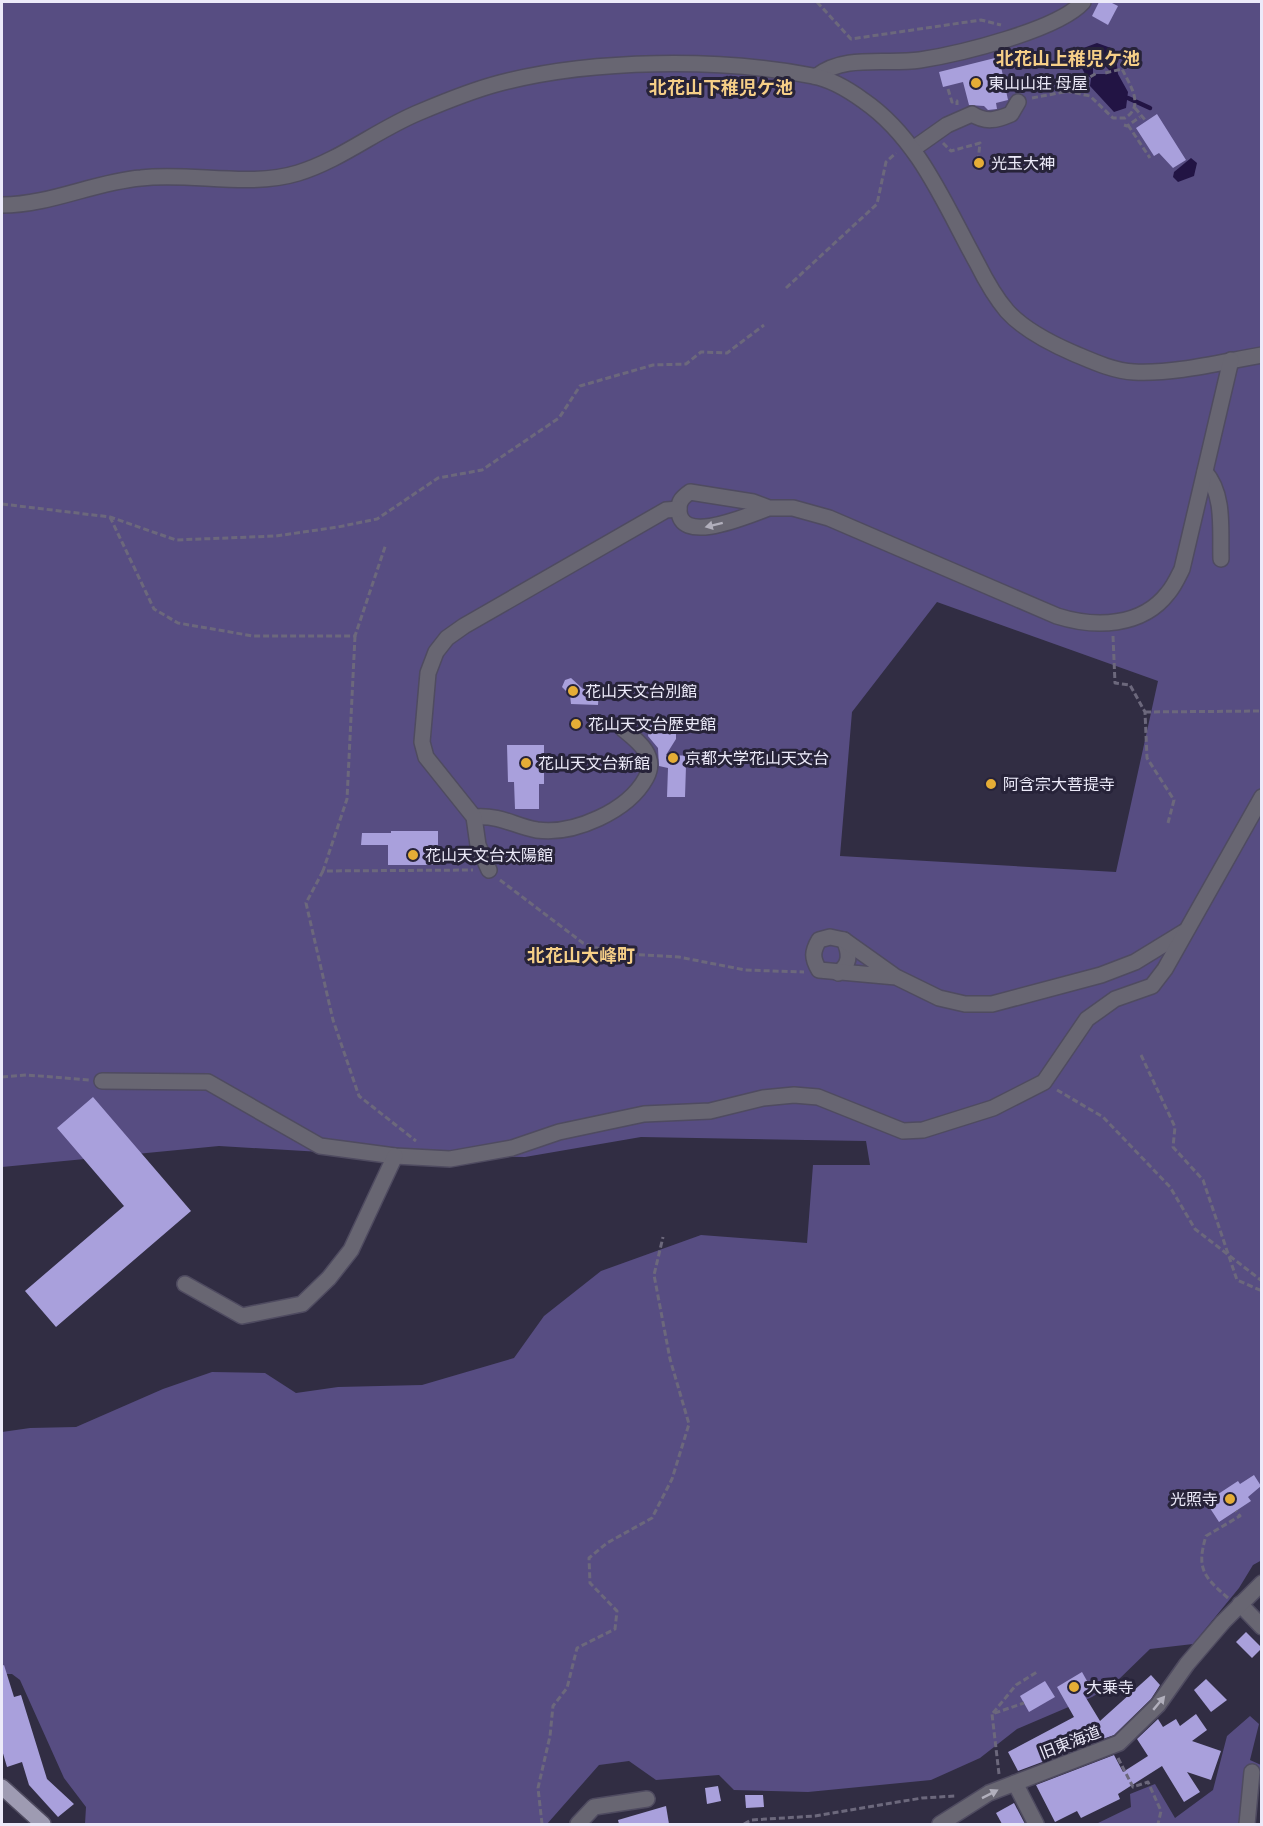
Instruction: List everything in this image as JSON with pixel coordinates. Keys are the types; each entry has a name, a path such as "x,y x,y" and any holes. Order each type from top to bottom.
{"main road":[{"path":"2,1787 43,1824"}],"street":[{"path":"817,76 829,67 874,61 919,60 1033,32 1076,10 1083,2"},
{"path":"2,205 49,200 143,177 221,179 295,174 320,165 415,114 493,85 551,74 632,65 702,64 817,76 848,90 895,124 910,144 987,282 1007,312 1028,330 1055,346 1095,363 1132,372 1262,354"},
{"path":"910,144 957,119 972,114 983,120 999,119 1011,114 1022,101"},
{"path":"770,508 753,502 690,492 683,497 679,509 683,524 693,528 720,524 770,508 793,508 848,525 1057,616 1076,622 1113,623 1129,620 1153,607 1168,594 1182,569 1231,360"},
{"path":"1205,472 1215,483 1219,503 1221,559"},
{"path":"489,870 478,844 474,817 426,757 422,742 428,673 436,652 447,638 464,626 666,510 679,509"},
{"path":"474,817 495,816 538,830 563,828 586,823 623,803 640,788 648,774 649,757 641,743 623,729"},
{"path":"102,1081 208,1082 320,1146 395,1156 450,1159 512,1148 559,1132 644,1114 710,1111 762,1098 794,1095 818,1097 903,1131 923,1131 993,1108 1044,1082 1088,1019 1115,999 1152,986 1165,969 1262,797"},
{"path":"896,977 819,970 813,961 813,950 819,940 830,937 844,940 896,977 939,998 965,1004 992,1004 1101,975 1135,962 1184,932"},
{"path":"838,973 844,969 848,961 849,951 844,940"},
{"path":"185,1284 242,1316 302,1304 329,1278 351,1250 395,1156"},
{"name":"旧東海道","path":"940,1824 981,1798 1119,1743 1158,1705 1187,1664 1239,1605 1262,1583"},
{"path":"1239,1605 1262,1627"},
{"path":"1247,1824 1252,1772"},
{"path":"1010,1785 1036,1824"},
{"path":"578,1824 594,1808 647,1799"}],"path":[{"path":"817,2 851,39 981,20 1002,25"},
{"path":"1121,62 1120,70 1136,98 1133,112 1124,123"},
{"path":"1106,73 1120,70"},
{"path":"1022,101 1066,91 1095,73"},
{"path":"948,89 952,102 962,100"},
{"path":"1066,91 1090,96 1104,111 1124,123 1150,158"},
{"path":"957,101 960,113"},
{"path":"1135,106 1140,117 1146,121"},
{"path":"1124,123 1140,117"},
{"path":"949,150 980,143 977,170"},
{"path":"786,288 877,204 885,162 910,144"},
{"path":"2,504 110,517 176,540 276,536 377,519 438,478 482,470 560,418 580,386 653,365 686,364 700,352 727,353 764,325"},
{"path":"110,517 154,609 178,623 254,636 355,636"},
{"path":"386,544 355,636 347,799 323,871 306,903 333,1020 359,1096 439,1158"},
{"path":"1113,623 1115,683 1130,685 1145,712 1148,758 1174,800 1168,823"},
{"path":"1145,712 1262,711"},
{"path":"323,871 489,870 583,944 597,950 703,960 745,970 809,972"},
{"path":"1141,1055 1175,1127 1173,1147 1203,1180 1237,1280 1262,1291"},
{"path":"2,1077 27,1075 102,1081"},
{"path":"1044,1082 1103,1117 1170,1186 1195,1229 1262,1281"},
{"path":"542,1824 538,1788 550,1736 553,1706 567,1688 577,1648 615,1629 617,1611 590,1584 589,1558 607,1543 652,1518 672,1479 688,1424 670,1359 654,1275 663,1237"},
{"path":"1236,1511 1240,1516 1206,1536 1201,1561 1207,1578 1239,1605"},
{"path":"1010,1785 998,1770 992,1714 1016,1685 1037,1672"},
{"path":"992,1714 1024,1703"},
{"path":"1112,1745 1132,1787 1148,1782 1161,1811 1158,1824"},
{"path":"744,1824 751,1820 815,1816 922,1798 962,1796 981,1798"}],"shaded area":[{"path":"2,2 1261,2 1262,1560 1253,1565 1239,1588 1193,1644 1150,1649 1114,1684 1092,1697 1017,1729 980,1758 931,1780 808,1792 734,1790 719,1775 656,1780 629,1761 599,1765 547,1824 85,1824 86,1807 64,1778 20,1680 12,1674 2,1674 2,1432 30,1428 76,1427 163,1389 212,1372 265,1373 296,1393 338,1387 422,1385 514,1358 544,1316 601,1271 701,1235 807,1243 813,1165 870,1165 866,1141 641,1137 525,1157 338,1153 219,1146 2,1167","holes":["937,602 1158,681 1116,872 840,856 852,712"]},
{"path":"1097,43 1111,48 1116,57 1118,74 1128,92 1126,108 1114,112 1090,86 1091,78 1085,74 1076,57 1078,50","holes":["1104,65 1109,70 1108,74 1093,74 1093,68"]},
{"path":"1191,158 1197,163 1194,176 1178,182 1173,177 1174,172"},
{"path":"1250,1716 1259,1724 1250,1760 1261,1765 1261,1775 1247,1769 1240,1824 1096,1824 1131,1807 1130,1794 1155,1784 1175,1818 1213,1790 1227,1736"}],"building":[{"path":"1099,2 1110,2 1118,6 1108,25 1092,16"},
{"name":"東山山荘 母屋","path":"999,57 1008,100 996,103 997,109 988,110 984,106 969,105 963,82 943,87 939,72"},
{"path":"1157,114 1186,160 1173,168 1159,153 1154,156 1136,128"},
{"path":"571,678 583,689 599,689 598,705 571,704 570,695 562,687 565,680"},
{"name":"京都大学花山天文台","path":"661,719 670,722 676,729 676,739 666,755 698,756 686,766 685,797 667,797 668,768 659,766 658,748 648,736 650,726"},
{"name":"花山天文台新館","path":"507,745 544,745 544,784 539,784 539,809 515,809 514,782 508,782"},
{"name":"花山天文台太陽館","path":"391,831 438,831 438,865 388,865 388,845 361,845 362,833 391,833"},
{"path":"93,1097 191,1211 56,1327 25,1291 124,1206 57,1128"},
{"name":"光照寺","path":"1254,1475 1261,1486 1248,1497 1251,1501 1219,1522 1206,1502 1238,1481 1240,1484"},
{"path":"1246,1632 1262,1648 1252,1658 1236,1642"},
{"path":"4,1665 14,1697 21,1695 47,1779 74,1804 58,1817 29,1785 22,1762 7,1767 2,1750 2,1666"},
{"path":"1082,1672 1091,1688 1083,1693 1100,1721 1151,1675 1160,1685 1151,1699 1114,1735 1094,1742 1089,1735 1067,1747 1069,1752 1018,1771 1008,1752 1074,1717 1057,1687"},
{"path":"1206,1679 1227,1700 1211,1712 1194,1690"},
{"name":"大乗寺","path":"1045,1681 1055,1697 1029,1712 1020,1696"},
{"path":"1196,1714 1207,1730 1192,1741 1221,1751 1211,1780 1187,1772 1200,1792 1184,1802 1162,1766 1118,1794 1120,1799 1081,1818 1077,1811 1055,1822 1036,1785 1114,1755 1123,1772 1148,1756 1137,1739 1158,1719 1163,1727 1176,1719 1180,1726"},
{"path":"718,1786 721,1801 707,1804 705,1788"},
{"path":"745,1795 763,1795 764,1807 746,1808"},
{"path":"1014,1803 1025,1824 1002,1824 996,1813"},
{"path":"666,1806 669,1824 619,1824 618,1820"}],"waterway":[{"path":"1128,98 1150,108"}],"place":[{"name":"東山山荘 母屋","path":"976,83"},
{"name":"光玉大神","path":"979,163"},
{"name":"花山天文台別館","path":"573,691"},
{"name":"花山天文台歴史館","path":"576,724"},
{"name":"京都大学花山天文台","path":"673,758"},
{"name":"花山天文台新館","path":"526,763"},
{"name":"阿含宗大菩提寺","path":"991,784"},
{"name":"花山天文台太陽館","path":"413,855"},
{"name":"光照寺","path":"1230,1499"},
{"name":"大乗寺","path":"1074,1687"}],"district":[{"name":"北花山上稚児ケ池","path":"1068,59"},
{"name":"北花山下稚児ケ池","path":"721,88"},
{"name":"北花山大峰町","path":"581,956"}]}
